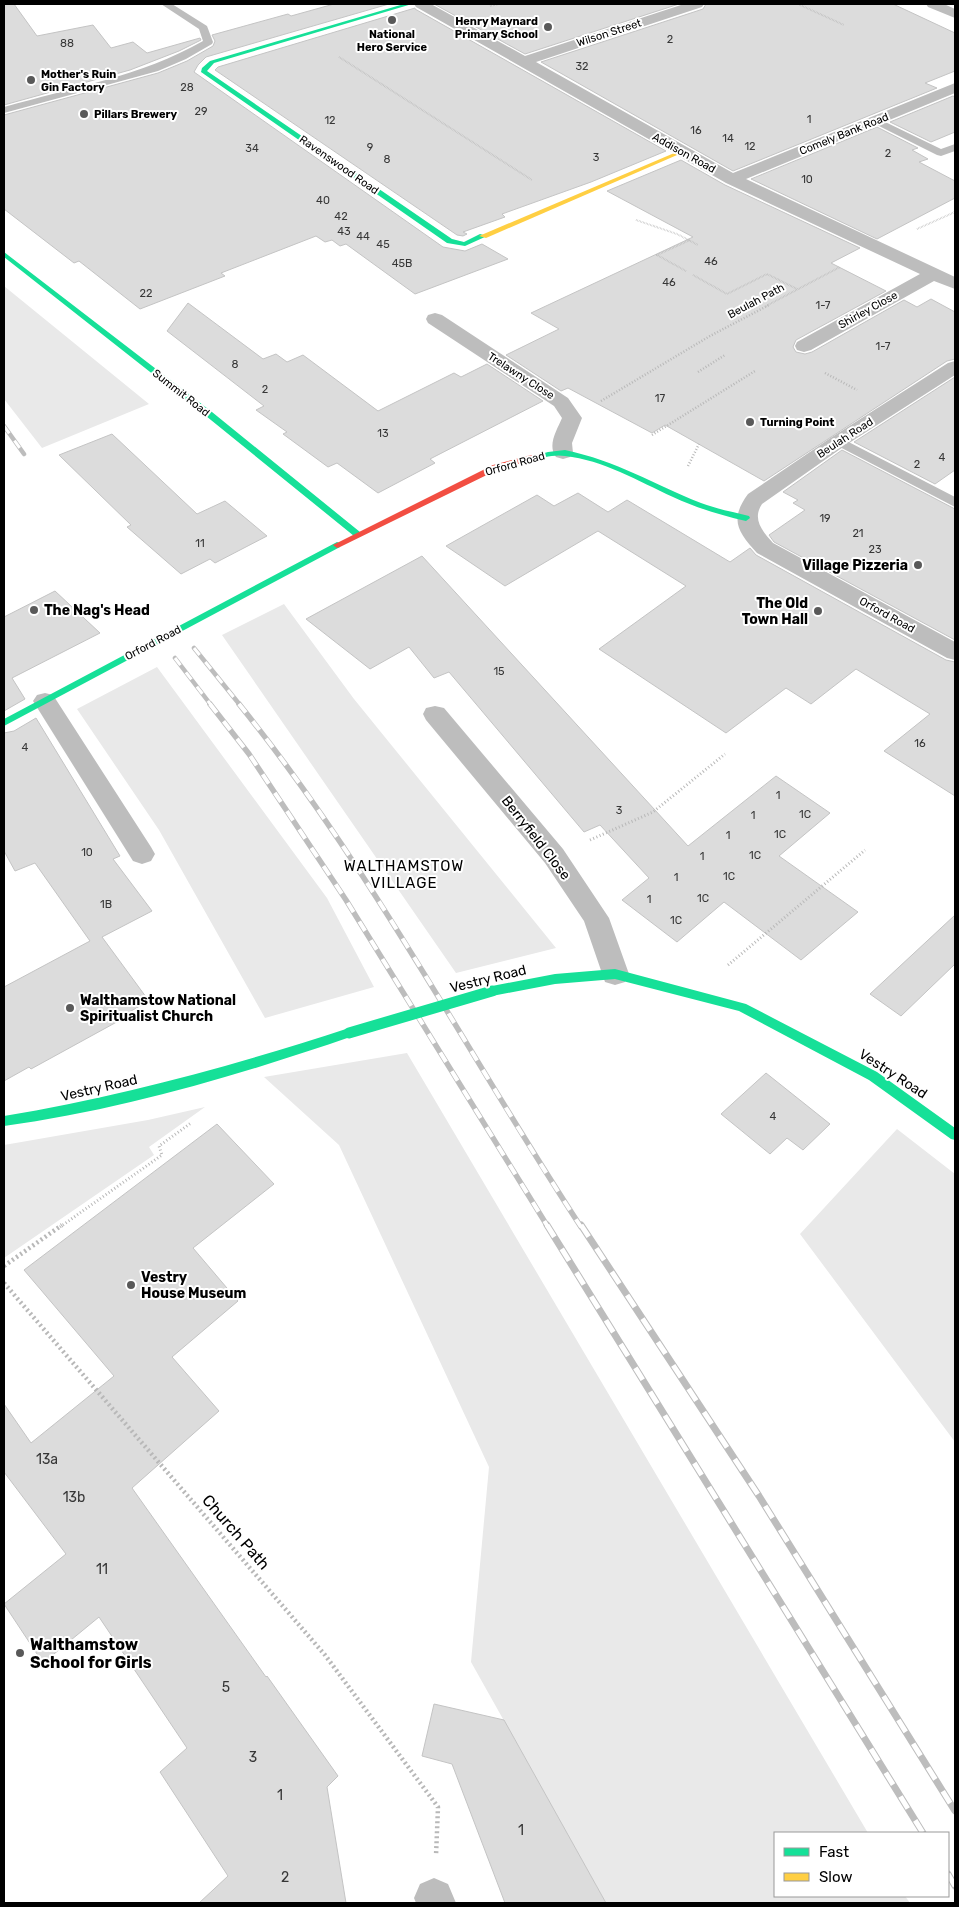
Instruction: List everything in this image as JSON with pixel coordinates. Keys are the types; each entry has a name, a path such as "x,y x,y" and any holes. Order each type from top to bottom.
{"street":[{"name":"Ravenswood Road","path":"409,4 212,62 204,69 204,72 450,241 465,244 681,152"},
{"name":"Addison Road","path":"421,4 732,179 955,284"},
{"name":"Wilson Street","path":"522,62 697,4"},
{"path":"933,4 955,14"},
{"name":"Comely Bank Road","path":"732,179 955,88"},
{"name":"Summit Road","path":"4,254 209,414 357,534"},
{"name":"Shirley Close","path":"804,346 933,274"},
{"name":"Trelawny Close","path":"435,319 560,402 572,418"},
{"name":"Beulah Road","path":"746,518 748,507 755,499 839,441 955,367"},
{"path":"563,453 562,443 572,418"},
{"name":"Orford Road","path":"4,723 357,534 496,467 540,456 563,453 614,467 700,507 724,515 746,518 752,534 766,548 955,652"},
{"path":"45,701 142,854"},
{"name":"Berryfield Close","path":"435,714 554,856 596,918 615,974"},
{"name":"Vestry Road","path":"4,1121 58,1114 218,1075 349,1033 492,991 555,979 615,974 742,1007 874,1076 955,1135"}],"lane":[{"path":"4,110 154,69 182,57 208,42 204,28 166,4"},
{"path":"877,121 941,153 955,147"},
{"path":"839,441 955,503"}],"path":[{"path":"798,4 844,25"},
{"path":"304,35 566,202"},
{"name":"Beulah Path","path":"572,418 710,336 876,247 955,212"},
{"path":"636,220 678,234 698,244"},
{"path":"686,271 658,255 690,240"},
{"path":"693,275 727,294 767,274 798,289"},
{"path":"804,346 800,360 891,408"},
{"path":"698,372 726,355"},
{"path":"652,435 755,371"},
{"path":"554,856 653,812 725,754"},
{"path":"704,996 716,976 865,850"},
{"path":"4,1266 162,1155 159,1146 214,1107 218,1075"},
{"name":"Church Path","path":"4,1283 325,1655 438,1807"}],"shaded area":[{"path":"4,286 149,404 42,448 4,399"},
{"path":"284,604 354,699 556,948 456,973 222,635"},
{"path":"157,667 327,898 374,987 265,1018 159,830 77,709"},
{"path":"407,1053 867,1832 774,1832 774,1897 906,1897 910,1903 606,1903 471,1662 489,1467 339,1145 264,1077"},
{"path":"205,1107 149,1147 154,1155 4,1258 4,1145 148,1120"},
{"path":"897,1129 955,1174 955,1442 800,1234"}],"building":[{"path":"4,4 14,4 37,36 93,25 111,48 133,42 147,53 200,38 201,40 179,51 130,70 4,105"},
{"path":"334,4 389,4 206,57 194,72 443,247 465,251 482,244 508,259 415,294 346,244 340,246 332,240 325,242 316,236 221,273 225,276 140,309 79,261 74,263 4,209 4,115 158,73 187,61 213,46 215,41 212,35 288,14 291,16"},
{"name":"Henry Maynard Primary School","path":"434,4 679,4 525,54"},
{"path":"706,4 893,4 955,33 955,71 925,83 937,88 733,171 541,62 703,9"},
{"path":"415,8 666,151 591,182 502,214 505,217 463,232 467,234 463,236 457,235 215,70 218,67"},
{"path":"953,96 955,97 955,132 931,142 890,122"},
{"path":"877,127 918,148 912,150 928,159 919,162 955,181 955,198 877,239 751,179"},
{"path":"681,160 725,185 860,248 831,263 886,291 796,340 793,347 796,352 805,354 812,352 904,300 917,307 931,299 955,312 955,359 947,361 764,481 665,425 652,433 568,388 561,391 506,355 559,329 531,313 693,237 607,191"},
{"path":"188,303 263,359 276,354 287,362 303,355 378,411 454,373 461,377 487,364 543,401 430,459 435,463 378,493 337,463 328,467 283,434 287,432 256,410 264,406 167,331"},
{"path":"955,377 955,470 935,484 854,442"},
{"path":"112,434 197,514 225,501 267,536 215,563 210,559 181,574 127,527 131,525 59,455"},
{"path":"842,450 955,509 955,640 774,542 769,535 805,510 793,503 798,500 783,492"},
{"path":"578,493 608,512 627,500 730,562 750,548 756,555 946,660 955,662 955,796 884,751 930,714 856,669 811,704 786,688 726,733 599,649 686,586 598,531 505,586 446,546 537,495 554,506"},
{"path":"422,556 688,846 776,776 830,813 779,856 858,912 801,960 724,902 677,942 622,900 649,878 600,825 584,832 449,672 434,678 409,647 370,669 306,619"},
{"path":"55,591 100,633 12,678 25,699 4,711 4,617"},
{"path":"36,718 120,856 113,859 152,911 102,937 149,1001 122,1016 124,1018 31,1069 29,1067 4,1081 4,987 90,941 35,863 15,871 4,851 4,733 14,731"},
{"path":"955,915 955,964 901,1016 870,994"},
{"path":"766,1073 830,1124 803,1150 787,1138 770,1154 721,1114"},
{"path":"217,1124 274,1184 193,1248 238,1301 172,1357 219,1411 132,1488 338,1776 327,1787 346,1903 199,1903 228,1876 160,1772 187,1748 99,1617 43,1663 4,1604 66,1554 4,1472 4,1404 31,1443 114,1376 24,1270"},
{"path":"434,1704 504,1720 606,1903 505,1903 452,1764 422,1756"}],"railway":[{"path":"4,426 24,454"},
{"path":"194,648 240,705"},
{"path":"175,658 211,705"},
{"path":"210,704 249,754 346,900 548,1227"},
{"path":"239,704 287,766 375,895 581,1227"},
{"path":"547,1225 922,1832"},
{"path":"581,1225 759,1496 955,1811"},
{"path":"949,1876 955,1886"}],"traffic: fast":[{"path":"409,4 212,62 204,69 204,72 450,241 465,244 483,236"},
{"path":"4,254 209,414 357,534"},
{"path":"531,458 561,453 589,458 634,475 699,505 722,513 746,518"},
{"path":"4,723 337,545"},
{"path":"492,991 555,979 615,974 742,1007 873,1076 955,1135"},
{"path":"349,1033 492,991"},
{"path":"4,1121 48,1114 135,1095 221,1073 349,1033"}],"traffic: slow":[{"path":"483,236 681,152"}],"traffic: jam":[{"path":"337,545 496,467 531,458"}],"place":[{"name":"National Hero Service","path":"392,20"},
{"name":"Henry Maynard Primary School","path":"548,27"},
{"name":"Mother's Ruin Gin Factory","path":"31,80"},
{"name":"Pillars Brewery","path":"84,114"},
{"name":"Turning Point","path":"750,422"},
{"name":"Village Pizzeria","path":"918,565"},
{"name":"The Nag's Head","path":"34,610"},
{"name":"The Old Town Hall","path":"818,611"},
{"name":"Walthamstow National Spiritualist Church","path":"70,1008"},
{"name":"Vestry House Museum","path":"131,1285"},
{"name":"Walthamstow School for Girls","path":"20,1653"}],"district":[{"name":"WALTHAMSTOW VILLAGE","path":"404,874"}]}
